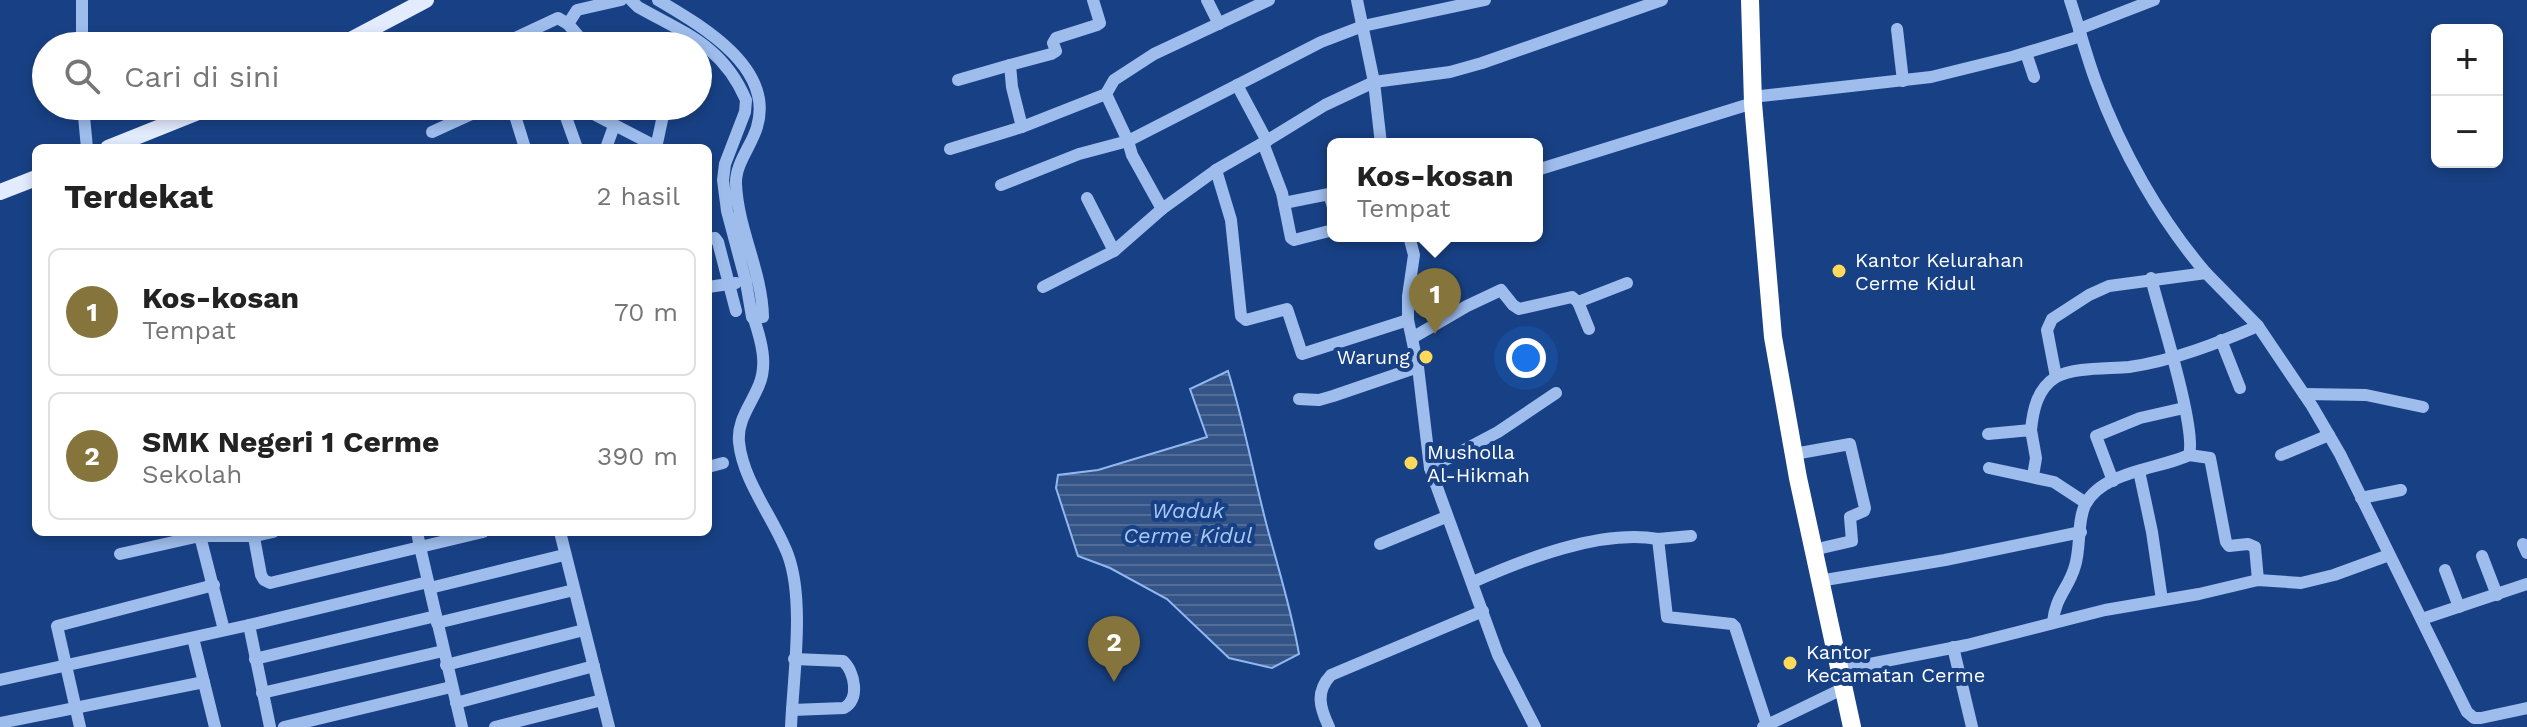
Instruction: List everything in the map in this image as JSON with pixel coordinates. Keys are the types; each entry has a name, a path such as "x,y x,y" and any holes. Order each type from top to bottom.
{"highway":[{"path":"1750,0 1752,100 1773,337 1819,581 1852,727"}],"main road":[{"path":"365,32 426,0"},
{"path":"118,144 178,120"},
{"path":"0,192 32,180"}],"street":[{"path":"82,0 82,32"},
{"path":"568,24 577,10 621,0"},
{"path":"631,0 683,32"},
{"path":"658,0 711,32"},
{"path":"958,80 1051,54 1056,51 1053,43 1056,38 1100,23 1093,0"},
{"path":"1207,0 1219,24"},
{"path":"950,149 1022,127 1106,94 1114,80 1154,54 1269,0"},
{"path":"1357,0 1374,82 1380,138"},
{"path":"1001,185 1079,154 1128,141 1286,58 1363,26 1485,0"},
{"path":"1043,287 1114,251 1162,209 1216,170 1325,105 1374,82 1450,72 1482,63 1662,0"},
{"path":"2070,0 2098,89 2130,161 2189,253 2258,326 2329,435 2422,619 2458,699 2470,716 2481,718 2527,708"},
{"path":"1543,168 1752,100 1903,81 1958,71 2026,53 2154,0"},
{"path":"675,27 683,14"},
{"path":"528,32 558,18 575,32"},
{"path":"697,32 702,25"},
{"path":"1897,29 1903,81"},
{"path":"712,33 736,57 753,100"},
{"path":"712,52 724,61 753,100"},
{"path":"2026,53 2034,77"},
{"path":"1010,65 1022,127"},
{"path":"1237,85 1265,142 1291,238 1294,240 1327,232"},
{"path":"1106,94 1144,179 1162,209"},
{"path":"753,100 745,112 725,164 723,180 727,211 752,281 754,319 762,345 762,378 744,413 739,440 748,473 790,560 795,583 791,727"},
{"path":"84,120 87,144"},
{"path":"432,132 458,120"},
{"path":"516,120 524,144"},
{"path":"567,120 576,144"},
{"path":"603,120 649,144"},
{"path":"658,144 662,120"},
{"path":"607,144 614,126"},
{"path":"1216,170 1229,211 1241,316 1246,320 1287,309 1300,353 1305,354 1408,320"},
{"path":"1284,203 1327,194"},
{"path":"1087,198 1114,251"},
{"path":"712,239 717,239 736,311"},
{"path":"1411,242 1414,255 1408,320 1418,367 1430,468 1498,655 1535,727"},
{"path":"2056,377 2047,330 2052,319 2109,286 2206,273"},
{"path":"2151,278 2184,408 2191,441 2189,455"},
{"path":"712,286 752,281"},
{"path":"1578,302 1627,283"},
{"path":"1412,338 1499,291 1503,291 1519,309 1569,297 1578,302 1589,329"},
{"path":"2033,476 2036,458 2031,430 2036,399 2056,377 2088,370 2133,366 2258,326"},
{"path":"2221,340 2240,388"},
{"path":"1299,399 1319,400 1418,367"},
{"path":"1430,468 1498,432 1556,393"},
{"path":"2304,394 2366,395 2423,407"},
{"path":"2113,481 2096,436 2140,418 2184,408"},
{"path":"1988,434 2031,430"},
{"path":"2281,455 2329,435"},
{"path":"1794,454 1850,444 1865,508 1850,517 1852,541 1813,550"},
{"path":"2053,622 2055,604 2076,564 2086,503 2113,481 2189,455 2210,458 2226,542 2229,546 2248,544 2255,547 2258,580"},
{"path":"712,466 723,463"},
{"path":"1989,468 2054,482 2086,503"},
{"path":"2139,471 2162,600"},
{"path":"2361,498 2401,490"},
{"path":"1380,544 1446,517"},
{"path":"1819,581 1972,555 2081,532"},
{"path":"120,554 191,536"},
{"path":"200,536 224,630"},
{"path":"254,536 261,575 270,583 466,536"},
{"path":"418,536 461,726 447,727"},
{"path":"561,536 609,727"},
{"path":"1473,582 1526,560 1589,543 1691,536"},
{"path":"1658,539 1667,617 1732,624 1741,640 1765,726 1841,680 1953,647 2053,622 2258,580 2301,583 2322,579 2389,555"},
{"path":"0,680 564,555"},
{"path":"2482,556 2497,595"},
{"path":"2445,570 2459,607"},
{"path":"2422,619 2527,584"},
{"path":"80,727 57,626 214,585"},
{"path":"255,659 574,590"},
{"path":"1329,727 1319,699 1324,683 1331,675 1483,611"},
{"path":"249,625 270,727"},
{"path":"446,665 584,630"},
{"path":"193,638 215,727"},
{"path":"1953,647 1972,727"},
{"path":"262,693 443,651"},
{"path":"792,710 844,708 850,706 854,699 852,676 843,661 794,659"},
{"path":"456,703 594,666"},
{"path":"0,723 204,682"},
{"path":"284,727 451,687"},
{"path":"495,727 602,700"}],"water":[{"name":"Waduk Cerme Kidul","path":"1228,371 1299,654 1272,668 1229,658 1167,599 1110,568 1078,556 1056,488 1058,475 1098,470 1207,437 1190,389"}],"place":[{"name":"Kantor Kelurahan Cerme Kidul","path":"1839,271"},
{"name":"Kos-kosan","path":"1435,334"},
{"name":"Warung","path":"1426,357"},
{"name":"Musholla Al-Hikmah","path":"1411,463"},
{"name":"Kantor Kecamatan Cerme","path":"1790,663"},
{"name":"SMK Negeri 1 Cerme","path":"1114,682"}]}
